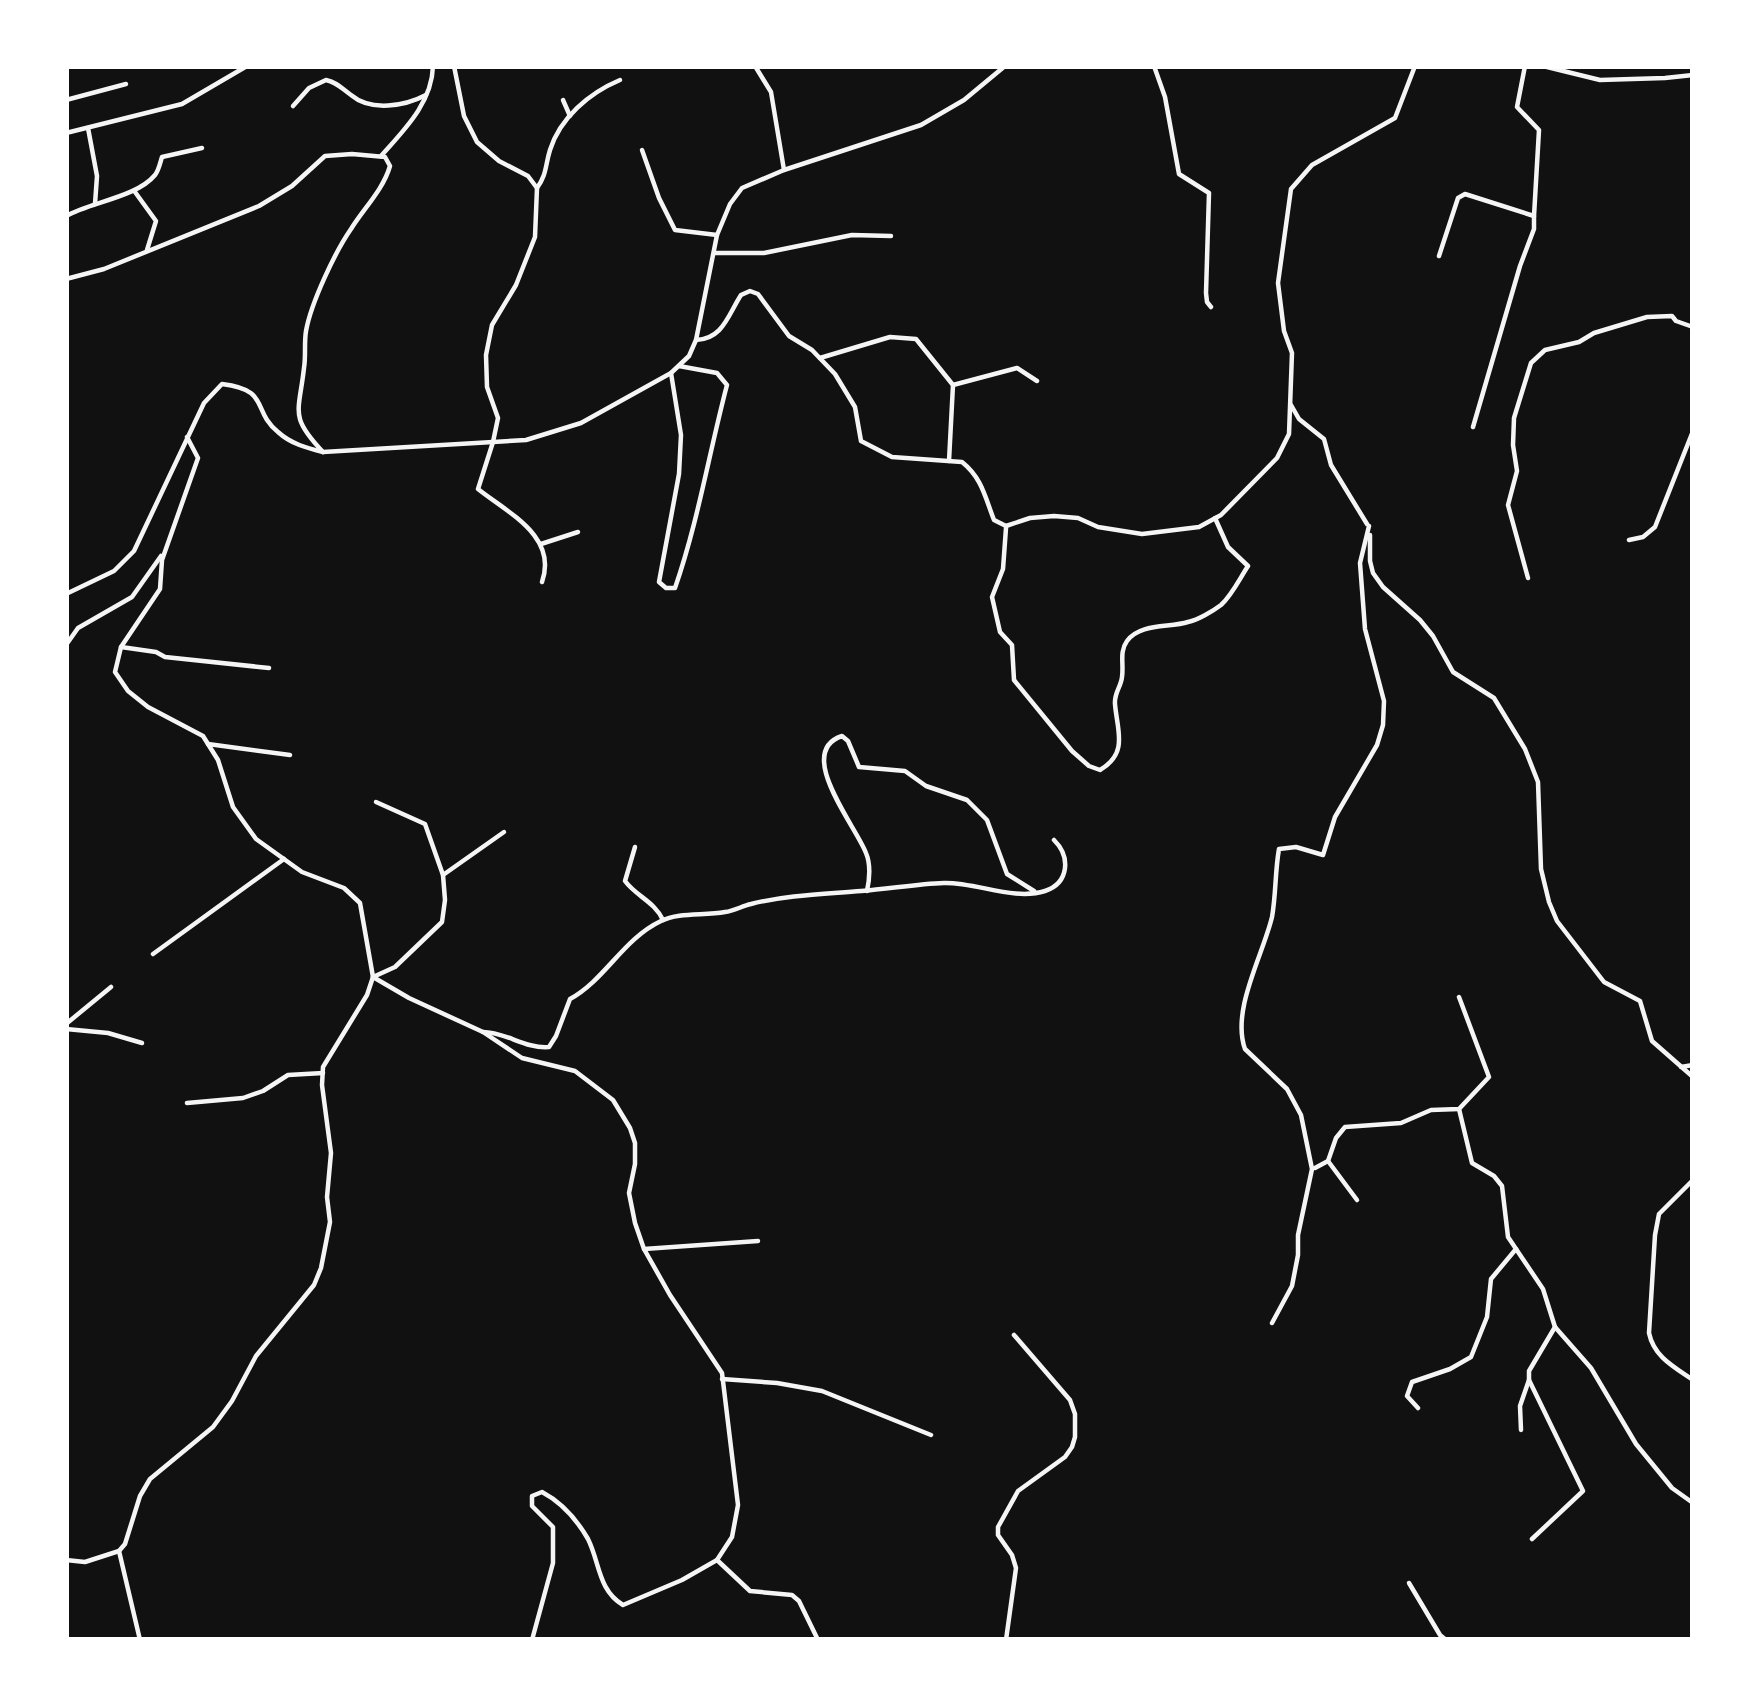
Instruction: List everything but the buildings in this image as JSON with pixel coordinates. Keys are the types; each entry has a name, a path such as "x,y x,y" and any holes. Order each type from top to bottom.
{"street":[{"path":"66,133 182,104 247,66"},
{"path":"381,156 414,118 434,74 433,66"},
{"path":"454,66 464,116 477,142 499,161 528,176 536,188 535,237 516,286 492,325 486,355 487,387 498,418 478,489 538,537 546,554 542,582"},
{"path":"755,66 771,92 784,170"},
{"path":"66,594 114,571 134,551 204,403 222,384 244,387 259,399 274,430 302,447 323,452 526,440 581,422 670,373 689,356 697,340 718,235 742,188 921,125 964,100 1005,66"},
{"path":"1154,66 1179,174 1209,193 1206,293 1211,307"},
{"path":"697,340 708,340 722,328 741,295 758,294 789,336 835,374 855,407 861,441 892,457 962,462 985,489 994,520 1006,526 1054,516 1142,534 1199,526 1216,518 1277,458 1288,434 1292,353 1284,331 1279,283 1291,189 1312,165 1395,118 1415,66"},
{"path":"1473,427 1534,229 1539,130 1517,107 1525,66"},
{"path":"1544,66 1600,80 1693,75"},
{"path":"293,106 309,88 326,80 340,85 356,100 381,105 413,102 426,94"},
{"path":"536,188 547,175 548,154 570,116 603,87 620,80"},
{"path":"66,100 127,84"},
{"path":"563,100 570,116"},
{"path":"88,128 97,176 94,204"},
{"path":"66,216 135,191 155,176 162,157 202,148"},
{"path":"642,150 675,230 718,235"},
{"path":"66,279 104,269 259,206 292,186 325,155 385,157 390,166 386,180 348,233 313,306 306,332 297,408 302,430 323,452"},
{"path":"135,191 156,221 147,250"},
{"path":"1439,256 1458,197 1465,194 1534,216"},
{"path":"714,253 764,253 852,235 891,236"},
{"path":"1528,578 1508,506 1516,471 1514,418 1531,364 1545,350 1647,317 1672,316 1693,327"},
{"path":"820,358 890,338 916,339 953,385 949,462"},
{"path":"670,373 681,436 679,474 659,582 666,588 674,588 691,541 727,385 717,373 679,366"},
{"path":"953,385 1018,368 1037,382"},
{"path":"1290,404 1299,419 1324,439 1331,465 1369,526 1373,573 1420,620 1453,672 1494,698 1526,748 1538,782 1541,869 1557,921 1604,982 1640,1001 1652,1041 1693,1077"},
{"path":"1629,540 1643,537 1655,526 1693,431"},
{"path":"66,1560 85,1562 125,1544 140,1496 151,1479 213,1427 256,1356 314,1285 331,1222 323,1067 367,995 373,976 360,903 344,888 302,872 256,839 233,807 218,760 203,736 148,707 128,692 115,672 122,647 160,589 165,551 198,458 187,437"},
{"path":"1006,526 1003,568 992,597 1000,632 1012,645 1014,680 1072,752 1100,770 1119,749 1115,694 1122,681 1122,649 1130,636 1148,628 1192,622 1224,603 1247,566 1228,547 1216,518"},
{"path":"1272,1323 1292,1286 1312,1169 1301,1115 1287,1090 1245,1049 1246,993 1273,912 1279,849 1296,847 1323,855 1335,817 1377,745 1383,725 1384,700 1365,629 1360,562 1369,526"},
{"path":"541,544 578,532"},
{"path":"66,645 78,628 132,597 165,551"},
{"path":"122,647 165,657 269,668"},
{"path":"867,891 868,856 825,774 827,745 842,736 860,767 905,771 926,786 967,800 987,820 1007,874 1036,892"},
{"path":"208,744 290,755"},
{"path":"373,976 394,967 442,922 445,900 443,875 425,824 376,802"},
{"path":"443,875 504,832"},
{"path":"483,1032 499,1033 536,1048 549,1047 570,999 663,920 833,892 943,883 1043,892 1066,870 1061,847 1054,840"},
{"path":"635,848 625,881 658,909 663,920"},
{"path":"153,954 284,860"},
{"path":"373,976 483,1032 522,1058 575,1071 613,1100 635,1144 629,1193 644,1249 722,1373 737,1505 733,1537 717,1560 623,1605 610,1597 587,1539 560,1502 542,1492 532,1496 532,1506 553,1527 553,1563 532,1640"},
{"path":"66,1027 111,987"},
{"path":"1312,1169 1328,1162 1345,1127 1401,1123 1431,1110 1459,1109 1489,1076 1459,997"},
{"path":"66,1027 142,1043"},
{"path":"1681,1067 1693,1065"},
{"path":"187,1103 243,1098 288,1075 323,1073"},
{"path":"1459,1109 1472,1163 1502,1186 1508,1237 1543,1289 1555,1328 1592,1368 1636,1444 1672,1488 1693,1504"},
{"path":"1328,1162 1357,1200"},
{"path":"1693,1180 1659,1214 1649,1333 1658,1354 1693,1380"},
{"path":"644,1249 758,1241"},
{"path":"1418,1408 1407,1396 1412,1382 1471,1357 1486,1317 1490,1279 1516,1250"},
{"path":"1521,1430 1520,1406 1529,1371 1555,1328"},
{"path":"1006,1640 1016,1568 998,1527 1018,1491 1065,1457 1075,1437 1070,1400 1014,1335"},
{"path":"722,1379 822,1391 931,1436"},
{"path":"1529,1380 1583,1491 1532,1539"},
{"path":"118,1551 140,1640"},
{"path":"717,1560 751,1591 793,1595 818,1640"},
{"path":"1409,1583 1446,1640"}]}
